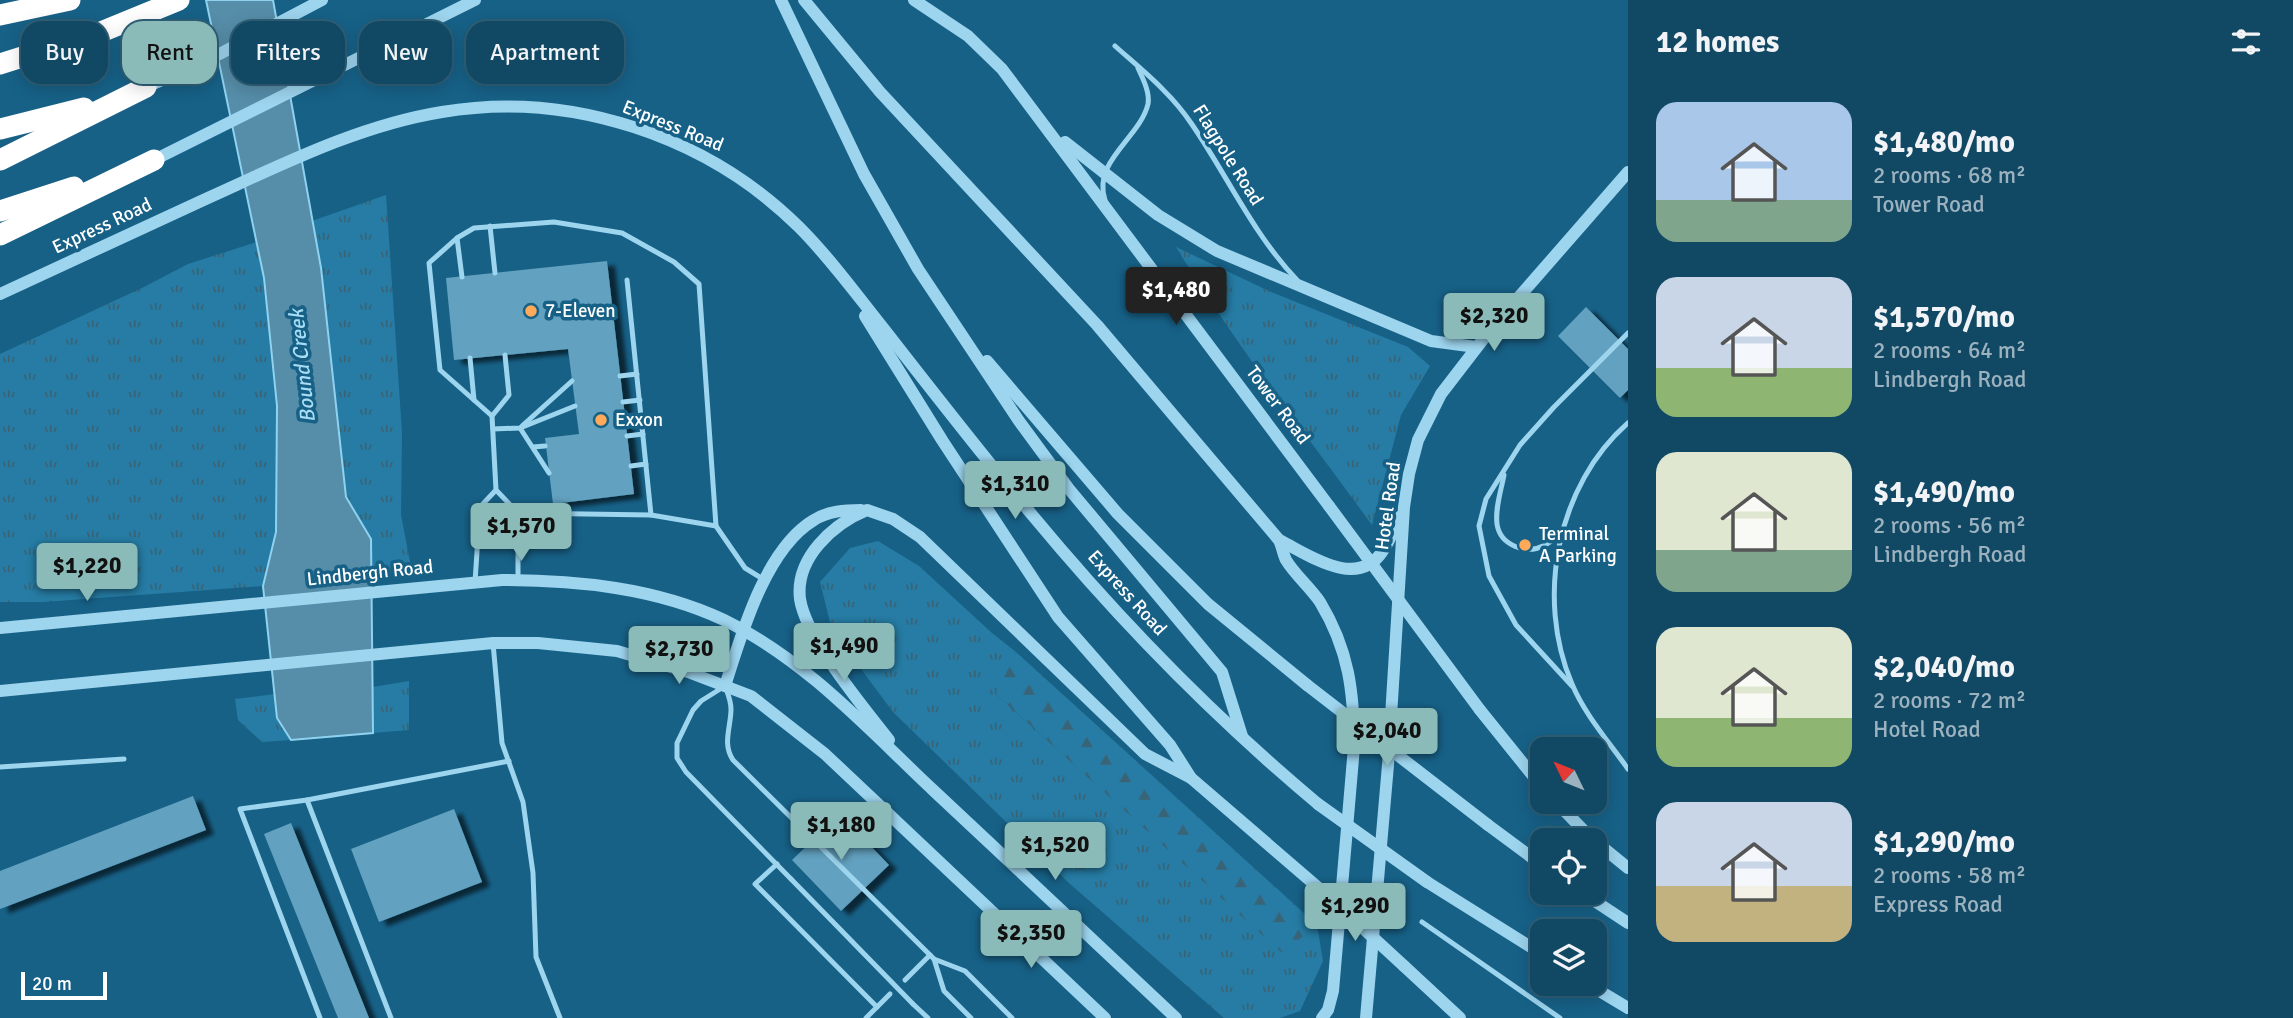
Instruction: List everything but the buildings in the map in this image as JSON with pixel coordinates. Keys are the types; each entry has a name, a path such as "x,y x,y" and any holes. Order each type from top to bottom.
{"highway":[{"path":"0,15 70,0"},
{"path":"0,64 127,23 179,0"},
{"path":"0,129 64,114 146,87"},
{"path":"0,160 146,87"},
{"path":"0,211 154,160"},
{"path":"0,235 154,160"}],"street":[{"path":"146,87 210,59 322,0"},
{"path":"154,160 475,0"},
{"path":"804,0 880,92 1097,325 1279,540 1287,561 1318,600 1338,633 1349,667 1354,711 1354,747 1334,991 1328,1010 1322,1018"},
{"name":"Tower Road","path":"914,0 948,21 986,51 1010,78 1480,710 1530,771"},
{"name":"Express Road","path":"783,5 864,174 897,234 948,316 1019,421 1069,488 1222,672 1242,737"},
{"name":"Express Road","path":"0,294 272,169 370,130 445,111 495,107 548,109 621,123 695,152 739,178 799,227 833,264 1003,481 1068,558 1137,635 1242,737 1318,804 1399,863 1530,946"},
{"path":"1049,128 1105,175 1158,215 1196,239 1237,260 1431,341 1476,347"},
{"name":"Hotel Road","path":"1366,1018 1385,793 1404,507 1409,474 1419,440 1441,394 1476,347 1628,172"},
{"path":"833,264 942,440 1051,607 1084,649 1170,745 1191,778"},
{"path":"948,316 1118,513 1208,604 1307,685 1530,856"},
{"path":"1279,540 1329,566 1342,569 1360,567 1381,554 1404,507"},
{"path":"867,510 835,528 817,546 804,572 800,597 808,623 838,673 915,773"},
{"path":"725,687 743,630 766,580 793,537 814,520 837,511 867,510 893,519 920,537 1144,754 1191,778 1328,896 1460,1018"},
{"name":"Lindbergh Road","path":"0,628 518,580 580,583 633,592 694,609 743,630 819,684 1175,1017"},
{"path":"0,691 493,643 566,645 617,652 688,672 751,696 825,754 1105,1018"},
{"path":"1568,814 1590,837 1628,868"},
{"path":"1601,905 1628,923"},
{"path":"1607,995 1628,1008"}],"lane":[{"name":"Flagpole Road","path":"1115,46 1155,81 1191,122 1250,219 1284,266 1305,289"},
{"path":"1107,207 1102,194 1105,175 1114,155 1143,116 1149,102 1137,65"},
{"path":"492,416 440,370 429,263 457,239 474,228 554,222 622,233 674,262 698,284 716,526 745,568 766,580"},
{"path":"490,226 495,273"},
{"path":"457,239 462,276"},
{"path":"628,280 651,515"},
{"path":"1628,333 1520,445 1486,499 1479,526 1489,576 1516,625 1572,686 1628,769"},
{"path":"505,355 509,395 492,416 496,490 518,513 518,580"},
{"path":"470,358 474,400"},
{"path":"620,376 637,374"},
{"path":"520,428 572,381"},
{"path":"623,402 640,400"},
{"path":"493,429 520,428 575,406"},
{"path":"1572,686 1556,635 1554,593 1561,534 1581,480 1597,456 1628,423"},
{"path":"520,428 549,473"},
{"path":"627,436 643,434"},
{"path":"533,447 545,446"},
{"path":"631,466 646,464"},
{"path":"1505,472 1497,505 1497,526 1505,541 1521,550 1542,548 1561,534"},
{"path":"475,583 480,507 496,490"},
{"path":"518,513 651,515 716,526"},
{"path":"493,643 502,743 523,802 531,862 536,957 560,1018"},
{"path":"928,1018 686,772 677,758 677,743 693,710 701,701 725,687 731,709 727,735 729,754 733,760 932,957 965,971 1012,1018"},
{"path":"0,767 124,759"},
{"path":"320,1018 240,809 307,800 509,761"},
{"path":"307,800 391,1018"},
{"path":"777,864 755,884 877,1007"},
{"path":"1422,922 1560,1018"},
{"path":"905,980 932,957"},
{"path":"932,957 944,991 971,1018"},
{"path":"866,1018 890,994"}],"green space":[{"path":"386,195 402,433 401,515 412,572 371,575 371,539 346,497 321,268 312,221"},
{"path":"257,242 264,278 277,406 276,532 263,586 43,602 0,602 0,354 188,264"},
{"path":"1176,247 1269,291 1408,347 1430,366 1401,415 1372,525 1246,353"},
{"path":"878,541 919,566 1016,652 997,695 1282,952 1317,925 1323,961 1300,1011 1280,1018 1224,1018 1069,883 893,712 832,630 820,582 850,548"},
{"path":"1016,652 1317,925 1282,953 996,694"},
{"path":"409,681 409,730 373,733 373,687"},
{"path":"275,694 277,718 291,740 262,742 238,720 235,699"}],"water":[{"name":"Bound Creek","path":"206,0 273,0 277,21 231,21 231,84 288,84 321,268 346,497 371,539 373,733 291,740 277,718 263,586 276,532 277,406 264,278 217,53 217,21 210,21"}],"place":[{"name":"7-Eleven","path":"531,311"},
{"name":"Exxon","path":"601,420"},
{"name":"Terminal A Parking","path":"1525,545"}]}
